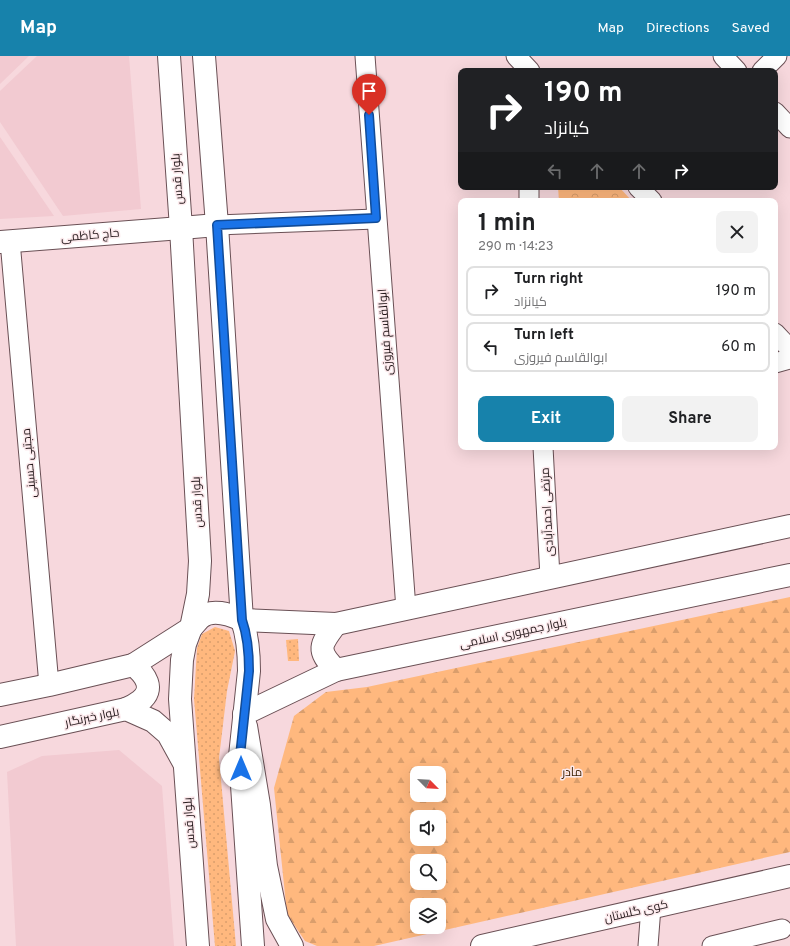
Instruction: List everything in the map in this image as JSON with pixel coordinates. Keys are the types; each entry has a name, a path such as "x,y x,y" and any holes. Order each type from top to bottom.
{"main road":[{"name":"بلوار قدس","path":"169,56 181,228 200,561 198,594 191,628 185,644 182,660 180,699 198,946"},
{"path":"204,56 217,225 242,620 246,631 249,658 240,756 253,946"},
{"name":"حاج کاظمی","path":"5,241 217,225"},
{"path":"0,695 132,665 191,628 200,618 210,613 231,615 242,620 336,624 790,526"},
{"name":"بلوار جمهوری اسلامی","path":"244,714 336,670 790,574"},
{"path":"336,624 324,640 322,648 326,659 336,670"},
{"path":"126,709 141,700 148,690 148,681 141,671 132,665"},
{"name":"بلوار خبرنگار","path":"0,737 126,709 153,721 168,734 184,763"},
{"path":"244,714 259,804 266,866 277,919 292,946"},
{"name":"کوی گلستان","path":"482,946 790,876"}],"street":[{"name":"ابوالقاسم فیروزی","path":"365,56 406,609"},
{"path":"723,56 734,68"},
{"path":"765,68 777,56"},
{"path":"778,115 790,128"},
{"path":"217,225 376,218"},
{"name":"مجتبی حسینی","path":"5,241 49,685"},
{"path":"778,336 790,349"},
{"path":"778,362 790,360"},
{"name":"مرتضی احمدآبادی","path":"543,450 550,577"},
{"path":"648,946 651,908"},
{"path":"712,946 782,929 771,946"}],"shaded area":[{"path":"0,56 29,56 0,84"},
{"path":"37,56 129,56 141,209 63,216 0,122 0,91"},
{"path":"0,137 54,216 0,219"},
{"path":"119,750 162,786 174,946 16,946 7,772 42,756"}],"green space":[{"path":"558,190 622,190 629,198 559,198"},
{"name":"مادر","path":"790,597 790,852 446,930 446,898 410,898 410,934 427,934 374,946 317,946 305,941 287,914 274,788 294,716 326,692 367,687"},
{"path":"215,627 229,631 235,651 227,691 219,758 236,946 215,946 194,699 197,648 202,634"},
{"path":"298,639 299,661 288,661 286,640"}],"route":[{"path":"241,769 240,756 249,658 246,631 242,620 217,225 376,218 369,115"}]}
